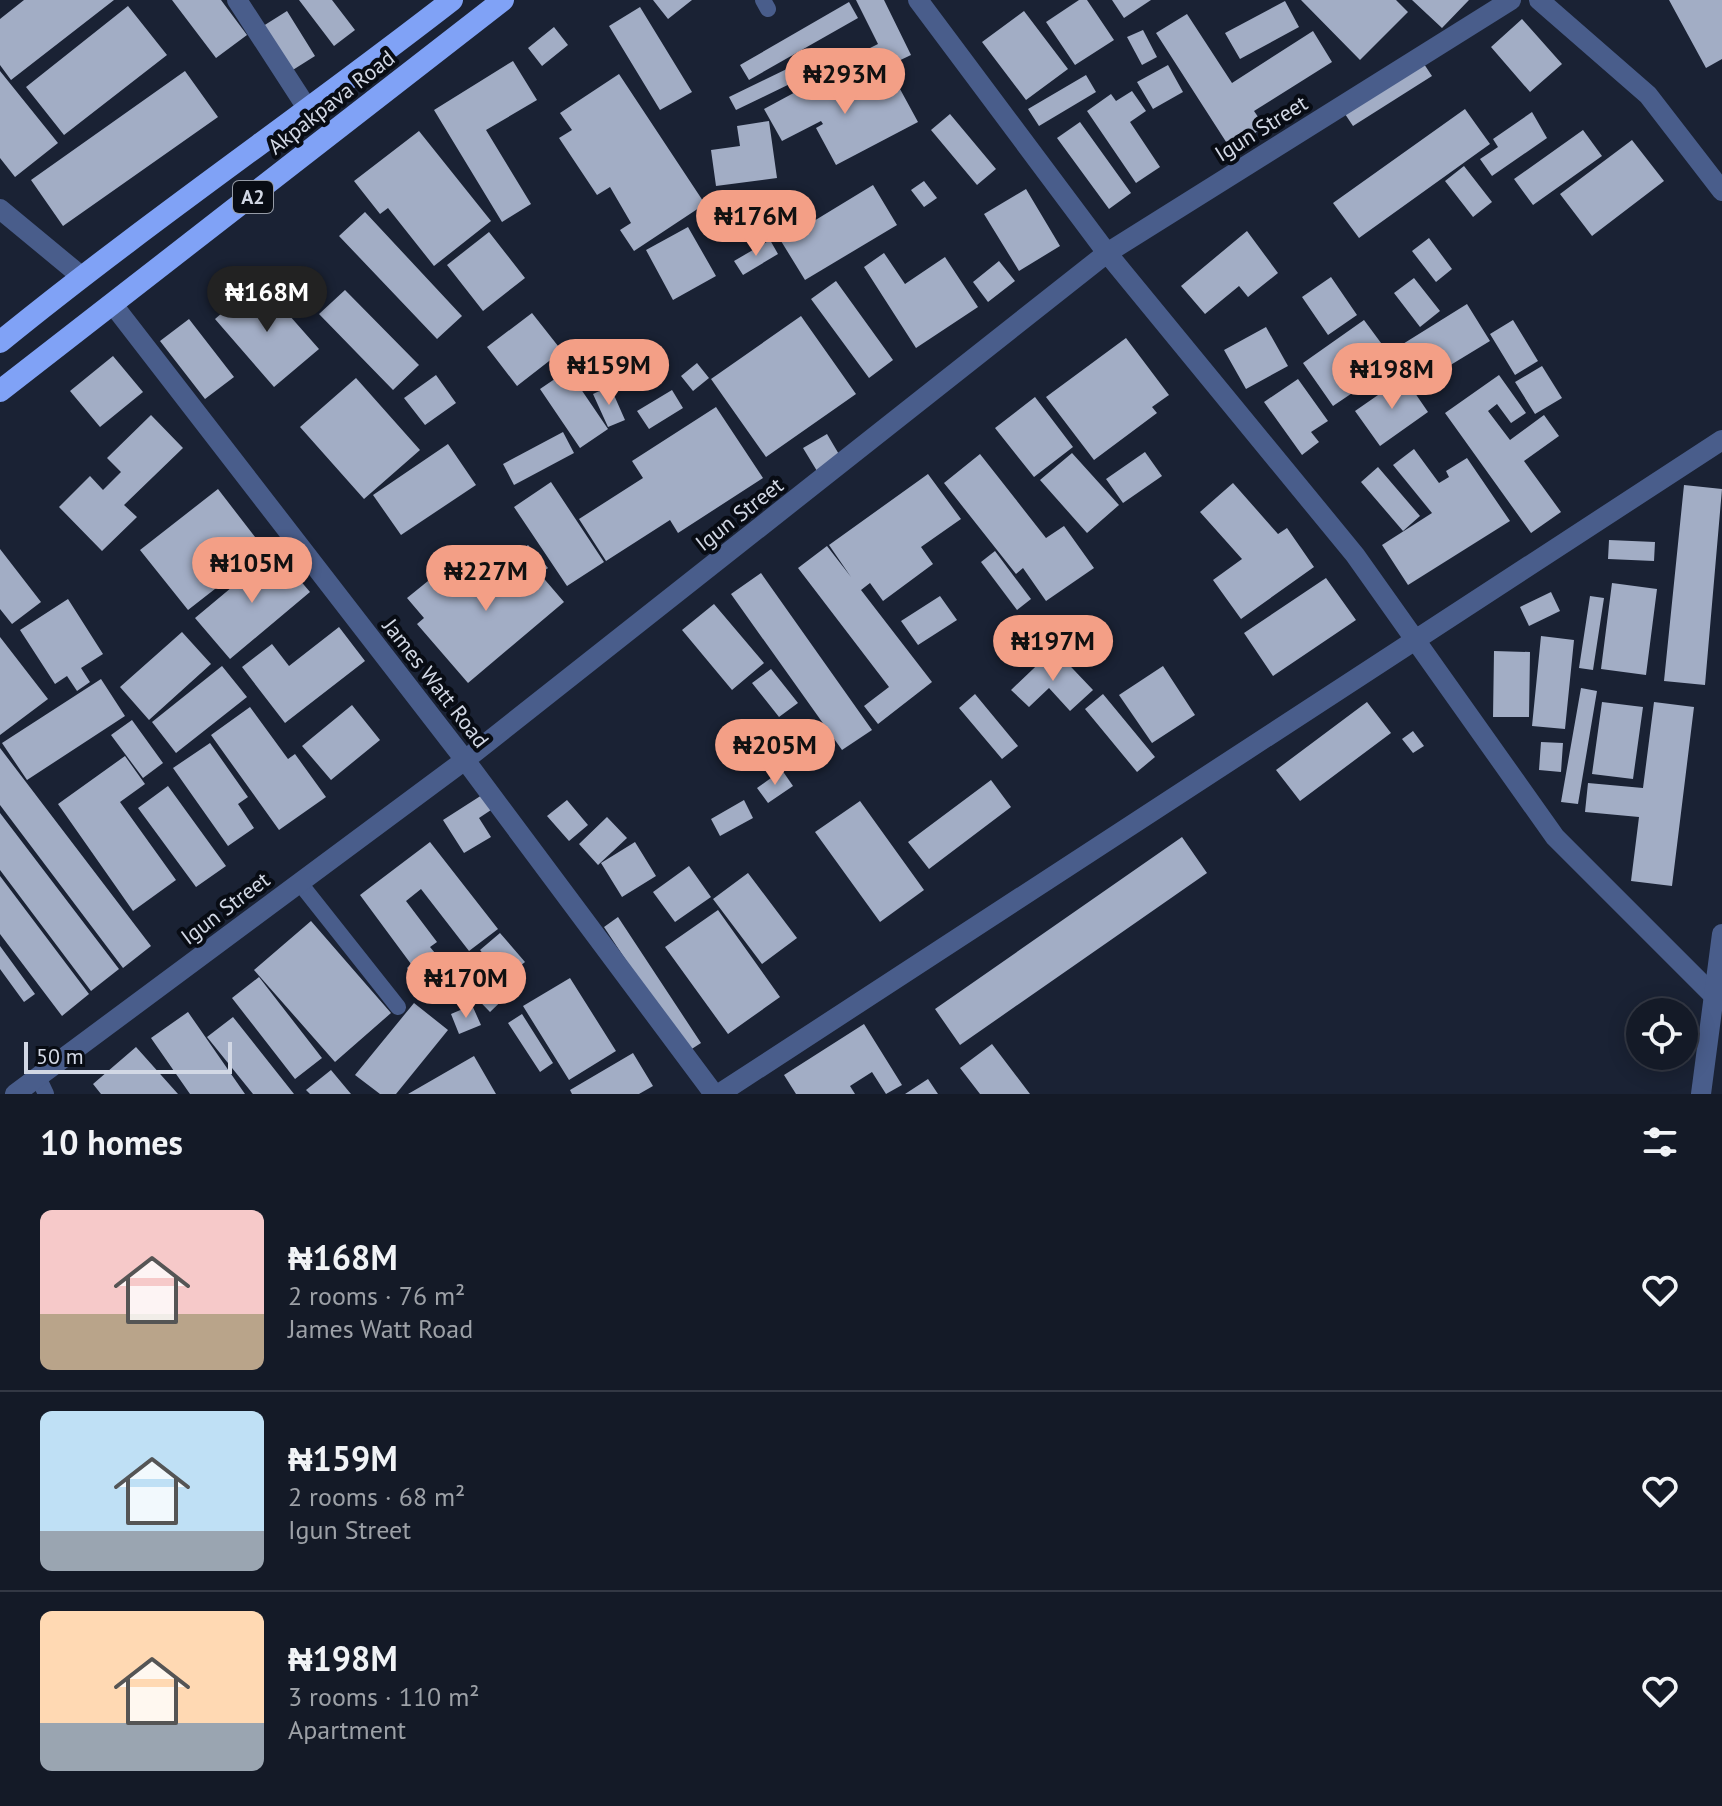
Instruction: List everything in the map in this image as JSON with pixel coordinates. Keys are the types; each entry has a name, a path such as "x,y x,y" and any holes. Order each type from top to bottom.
{"highway":[{"name":"Akpakpava Road","path":"0,342 81,276 309,111 452,0"},
{"name":"Akpakpava Road","path":"0,391 114,306 503,0"}],"street":[{"path":"237,0 309,111"},
{"path":"918,0 1107,253 1355,555 1555,837 1718,997"},
{"name":"Igun Street","path":"15,1094 42,1085 299,882 465,760 1107,253 1511,0"},
{"path":"1539,0 1648,95 1722,191"},
{"path":"0,209 81,276"},
{"name":"James Watt Road","path":"114,306 465,760 716,1094"},
{"path":"716,1094 1722,440"},
{"path":"1701,1094 1718,997 1722,934"}],"lane":[{"path":"299,882 398,1007"}],"building":[{"path":"24,0 114,0 11,80 0,65 0,19"},
{"path":"172,0 221,0 247,35 216,58"},
{"path":"299,0 332,0 355,30 334,46"},
{"path":"653,0 692,0 668,19"},
{"path":"856,0 884,0 911,55 890,65 886,58 860,70 854,56 878,44"},
{"path":"1079,0 1087,0 1114,40 1075,65 1046,22"},
{"path":"1112,0 1151,0 1124,18"},
{"path":"1301,0 1396,0 1408,12 1360,60"},
{"path":"1412,0 1469,0 1442,28"},
{"path":"1669,0 1722,0 1722,59 1706,68"},
{"path":"1285,1 1299,27 1240,59 1225,33"},
{"path":"849,2 858,18 749,80 740,65"},
{"path":"128,6 167,55 64,135 26,87"},
{"path":"640,7 692,92 660,110 609,26"},
{"path":"287,11 315,56 288,73 260,28"},
{"path":"1024,11 1068,69 1026,100 982,42"},
{"path":"1187,14 1232,83 1313,31 1332,62 1254,111 1265,127 1230,148 1156,33"},
{"path":"1522,19 1562,64 1530,92 1491,47"},
{"path":"554,27 568,45 542,66 528,48"},
{"path":"1143,30 1157,57 1142,65 1127,37"},
{"path":"828,49 835,62 736,110 729,97"},
{"path":"513,61 537,100 486,130 531,204 502,222 434,110"},
{"path":"1422,61 1432,76 1353,126 1343,111"},
{"path":"1168,65 1183,92 1153,109 1137,82"},
{"path":"0,71 58,143 15,177 0,158"},
{"path":"185,71 218,117 63,226 31,180"},
{"path":"619,74 705,204 634,251 620,230 631,223 610,187 597,195 559,138 572,130 560,113"},
{"path":"1086,75 1096,92 1039,126 1028,109"},
{"path":"865,78 872,89 894,78 918,122 836,165 816,128 823,124 821,121 782,141 764,109 814,82 823,97"},
{"path":"1132,91 1146,111 1130,122 1160,167 1136,183 1087,111 1111,94 1116,101"},
{"path":"1465,109 1490,144 1359,238 1333,203"},
{"path":"1532,112 1547,138 1492,176 1480,159 1498,147 1493,139"},
{"path":"950,114 996,169 977,185 931,130"},
{"path":"769,121 777,178 716,186 711,150 740,146 737,126"},
{"path":"1080,122 1131,193 1109,209 1057,138"},
{"path":"1583,130 1602,156 1533,205 1514,179"},
{"path":"419,131 491,221 434,266 388,208 380,214 354,181"},
{"path":"1632,140 1664,181 1592,236 1560,194"},
{"path":"1464,166 1492,202 1473,217 1445,181"},
{"path":"924,181 937,198 924,207 911,190"},
{"path":"873,185 897,225 805,280 781,241"},
{"path":"1026,189 1060,246 1019,271 984,214"},
{"path":"365,212 462,316 437,339 339,236"},
{"path":"688,227 716,276 673,300 646,250"},
{"path":"1247,231 1278,273 1248,297 1239,286 1205,314 1181,286"},
{"path":"489,232 525,278 483,311 447,265"},
{"path":"1429,238 1452,269 1436,282 1412,251"},
{"path":"770,240 778,254 743,275 734,261"},
{"path":"884,253 905,284 945,257 978,307 916,348 864,267"},
{"path":"999,261 1015,281 988,302 973,282"},
{"path":"1331,277 1357,315 1328,335 1302,297"},
{"path":"1414,278 1440,311 1420,327 1394,293"},
{"path":"259,281 319,349 274,387 215,319"},
{"path":"836,281 893,360 869,378 811,299"},
{"path":"345,290 419,365 393,390 319,314"},
{"path":"1467,304 1490,341 1421,383 1398,347"},
{"path":"532,313 562,351 517,386 487,347"},
{"path":"801,316 856,394 766,457 711,379"},
{"path":"189,319 234,377 205,399 160,341"},
{"path":"1364,320 1384,347 1361,363 1373,379 1333,406 1303,363"},
{"path":"1513,320 1538,361 1515,375 1490,334"},
{"path":"1266,327 1288,366 1246,389 1224,350"},
{"path":"1126,338 1169,395 1152,407 1157,413 1094,460 1046,397"},
{"path":"113,356 143,392 100,427 70,391"},
{"path":"697,363 709,378 693,391 681,376"},
{"path":"1542,366 1562,398 1535,414 1515,382"},
{"path":"568,370 608,429 580,448 540,389"},
{"path":"436,375 456,403 425,425 404,398"},
{"path":"1499,375 1526,413 1511,423 1497,404 1488,411 1510,440 1544,415 1559,436 1524,461 1561,512 1531,533 1445,413"},
{"path":"1404,377 1428,412 1380,446 1355,411"},
{"path":"356,378 420,450 364,499 300,427"},
{"path":"1298,379 1328,421 1311,432 1319,442 1302,455 1264,402"},
{"path":"610,386 625,420 608,427 593,394"},
{"path":"672,390 683,408 649,429 637,411"},
{"path":"1035,397 1073,447 1034,477 995,428"},
{"path":"716,407 763,478 678,533 670,520 606,561 579,519 643,478 632,461"},
{"path":"151,415 183,448 124,505 137,517 102,551 59,507 90,476 103,490 121,472 107,458"},
{"path":"563,432 574,453 514,485 503,464"},
{"path":"827,434 840,456 817,471 803,448"},
{"path":"448,444 476,485 401,535 373,495"},
{"path":"1414,449 1439,483 1449,477 1446,471 1467,458 1510,521 1408,585 1382,545 1432,513 1393,465"},
{"path":"1145,452 1162,476 1123,503 1106,479"},
{"path":"1072,453 1119,505 1087,533 1040,480"},
{"path":"980,454 1046,538 1064,526 1094,568 1046,601 1023,568 1016,574 944,483"},
{"path":"1378,467 1420,516 1403,531 1361,482"},
{"path":"928,474 961,519 921,547 933,564 883,601 870,583 861,590 932,682 878,724 864,706 889,687 798,568 827,546 851,577 829,545"},
{"path":"551,482 604,562 567,586 514,507"},
{"path":"1233,483 1278,534 1287,528 1314,567 1241,619 1213,580 1242,559 1200,512"},
{"path":"1684,485 1722,489 1705,685 1664,681"},
{"path":"218,489 265,550 188,610 140,550"},
{"path":"1609,540 1655,542 1654,561 1608,559"},
{"path":"528,545 548,568 540,574 564,602 468,683 417,624 424,618 407,598 428,581 439,593 456,579 469,594"},
{"path":"0,549 41,602 12,624 0,609"},
{"path":"275,551 310,592 230,659 195,618"},
{"path":"995,551 1031,599 1017,610 981,562"},
{"path":"761,573 872,730 842,750 731,594"},
{"path":"1326,578 1356,620 1273,676 1244,633"},
{"path":"1612,583 1657,589 1646,675 1601,669"},
{"path":"1551,592 1560,611 1529,626 1520,607"},
{"path":"940,596 957,620 918,645 901,621"},
{"path":"1590,596 1604,598 1593,670 1579,668"},
{"path":"68,599 103,654 81,668 90,682 77,691 67,676 55,684 20,630"},
{"path":"714,604 764,663 732,690 682,630"},
{"path":"339,627 365,661 285,723 242,667 272,644 289,666"},
{"path":"182,632 211,664 149,720 120,687"},
{"path":"1541,636 1574,640 1565,729 1532,726"},
{"path":"0,637 48,699 0,735"},
{"path":"1054,649 1093,690 1070,711 1049,688 1029,707 1011,690"},
{"path":"1494,651 1530,652 1529,717 1493,717"},
{"path":"222,666 247,697 176,753 152,722"},
{"path":"1163,666 1195,715 1152,743 1119,695"},
{"path":"771,669 798,703 779,717 752,683"},
{"path":"101,679 125,716 27,780 2,743"},
{"path":"1581,688 1597,691 1578,804 1561,802"},
{"path":"975,694 1018,746 1002,759 959,708"},
{"path":"1103,694 1155,757 1137,772 1085,709"},
{"path":"1367,702 1391,733 1300,801 1276,770"},
{"path":"1602,702 1643,707 1633,779 1592,774"},
{"path":"1654,702 1694,707 1672,886 1631,881 1639,817 1585,812 1588,783 1643,788"},
{"path":"352,705 380,740 331,780 302,746"},
{"path":"250,707 288,759 295,754 326,797 279,830 211,735"},
{"path":"132,720 163,763 143,778 111,735"},
{"path":"1413,731 1424,746 1413,753 1402,739"},
{"path":"1541,742 1563,743 1561,772 1539,770"},
{"path":"210,743 248,797 238,804 254,828 228,846 173,768"},
{"path":"0,748 151,946 123,968 0,805"},
{"path":"125,756 145,784 120,802 176,880 133,911 58,804"},
{"path":"782,770 793,786 768,803 757,788"},
{"path":"991,780 1011,807 929,869 908,842"},
{"path":"168,786 226,866 196,887 138,808"},
{"path":"482,795 491,810 479,818 491,837 464,853 443,820"},
{"path":"567,800 588,825 569,841 547,816"},
{"path":"744,800 753,818 720,836 711,819"},
{"path":"860,801 924,890 880,922 815,832"},
{"path":"0,813 119,969 91,991 0,870"},
{"path":"607,817 627,838 598,865 579,844"},
{"path":"1182,837 1207,873 960,1045 935,1009"},
{"path":"430,842 498,929 469,951 421,889 406,901 437,942 430,947 435,953 428,959 452,989 434,1002 407,968 411,964 360,895"},
{"path":"635,842 656,876 622,897 601,863"},
{"path":"689,866 711,897 675,922 653,892"},
{"path":"748,873 797,938 762,964 713,899"},
{"path":"0,876 89,994 62,1016 0,934"},
{"path":"718,910 780,997 728,1034 665,947"},
{"path":"618,917 701,1043 687,1052 604,927"},
{"path":"311,921 391,1013 335,1062 254,970"},
{"path":"500,933 525,962 504,979 480,950"},
{"path":"0,946 35,994 24,1002 0,969"},
{"path":"479,955 513,990 490,1012 456,977"},
{"path":"259,977 322,1058 295,1079 232,998"},
{"path":"570,978 616,1051 569,1080 523,1006"},
{"path":"414,1003 448,1030 396,1094 380,1094 355,1075"},
{"path":"472,1005 481,1025 459,1034 451,1014"},
{"path":"188,1012 245,1094 190,1094 151,1038"},
{"path":"522,1014 553,1063 540,1072 508,1023"},
{"path":"233,1017 294,1094 253,1094 207,1037"},
{"path":"864,1024 902,1085 886,1094 872,1072 850,1086 855,1094 796,1094 784,1075"},
{"path":"992,1044 1030,1094 980,1094 960,1068"},
{"path":"136,1047 178,1094 101,1094 93,1084"},
{"path":"633,1053 653,1086 639,1094 572,1094 570,1090"},
{"path":"474,1056 496,1094 408,1094"},
{"path":"331,1070 351,1094 310,1094 306,1090"},
{"path":"928,1079 938,1094 905,1094"}]}
